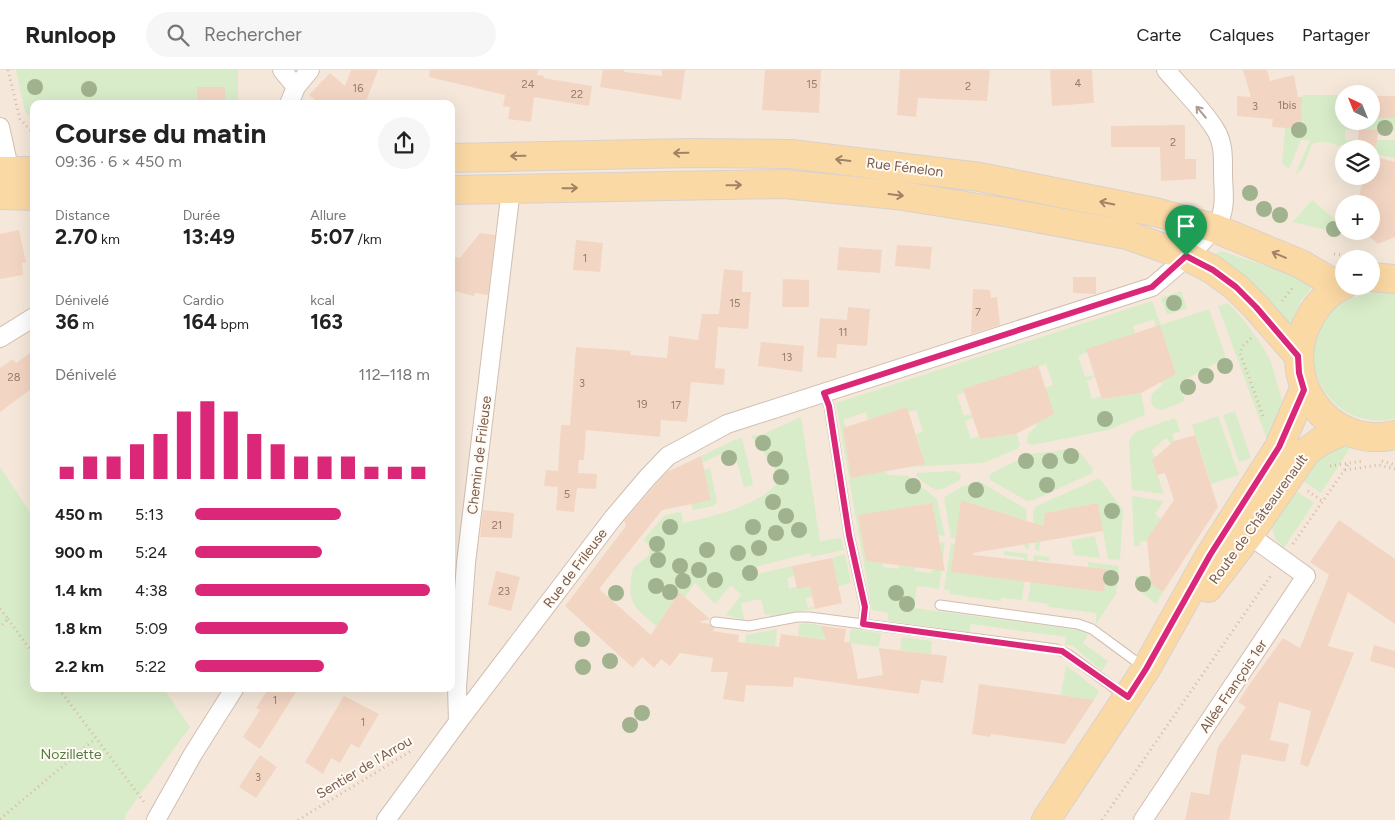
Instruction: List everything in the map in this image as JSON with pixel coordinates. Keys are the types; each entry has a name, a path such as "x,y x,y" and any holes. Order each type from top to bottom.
{"main road":[{"name":"Rue Fénelon","path":"455,158 693,153 791,154 980,177 1154,212 1214,228 1301,264 1335,282"},
{"name":"Rue Fénelon","path":"455,190 784,184 896,195 1010,213 1127,235 1186,256 1213,270 1236,287 1256,307 1298,356"},
{"path":"1380,272 1395,279"},
{"path":"1335,291 1318,304 1303,328 1298,356 1299,373 1304,390 1314,406 1328,420 1345,430 1360,435 1377,437 1395,435"},
{"name":"Route de Châteaurenault","path":"1046,820 1146,669 1210,555 1279,447 1304,390"},
{"name":"Route de Châteaurenault","path":"1146,669 1249,535 1306,452 1321,441 1345,430"}],"street":[{"path":"282,70 296,86"},
{"path":"291,100 296,86 310,70"},
{"path":"1166,70 1215,128 1221,140 1224,202 1222,215 1214,228"},
{"path":"0,127 15,183"},
{"name":"Chemin de Frileuse","path":"458,722 457,687 466,563 511,189"},
{"name":"Rue de Frileuse","path":"386,820 444,740 613,518 668,456 727,424 1152,287 1214,228"},
{"path":"0,338 30,319"},
{"name":"Allée François 1er","path":"1144,820 1306,576 1249,535"},
{"path":"156,819 193,754 232,692"}],"lane":[{"path":"824,393 829,406 849,535 865,607 863,624"},
{"path":"940,605 1078,624 1092,630 1146,669"},
{"path":"715,622 748,626 804,616 1062,651 1128,697"}],"path":[{"path":"8,70 20,119 30,130"},
{"path":"1330,253 1335,255"},
{"path":"1281,303 1298,281"},
{"path":"1255,335 1242,347 1240,353 1267,427"},
{"path":"1102,820 1350,462"},
{"path":"1345,470 1379,465 1395,469"},
{"path":"0,609 30,649"},
{"path":"0,627 8,619"},
{"path":"61,692 156,819"},
{"path":"0,819 96,739"},
{"name":"Sentier de l'Arrou","path":"298,820 418,747 444,740"}],"shaded area":[{"path":"0,70 1395,70 1395,820 0,820"}],"green space":[{"path":"16,70 238,70 238,100 225,100 225,87 197,87 197,100 30,100 30,117 25,112"},
{"path":"1302,95 1335,95 1335,130 1345,130 1345,140 1335,140 1335,145 1325,142 1312,144 1303,168 1295,175 1310,140 1301,140 1289,169 1282,163 1285,128 1293,113 1302,113"},
{"path":"1380,118 1395,118 1395,130 1380,130"},
{"path":"1380,140 1395,140 1395,158 1380,155"},
{"path":"1312,200 1335,219 1335,232 1293,222"},
{"path":"1221,251 1316,282 1301,301 1290,325 1216,259 1215,254"},
{"path":"1181,291 1187,308 1167,315 1161,298"},
{"path":"1380,293 1395,294 1395,418 1382,421 1374,420 1361,418 1345,411 1331,400 1315,371 1313,354 1316,337 1323,322 1335,308 1362,295 1380,295"},
{"path":"1152,301 1161,325 1209,309 1226,357 1179,383 1185,401 1162,410 1153,407 1151,401 1152,394 1162,385 1161,382 1176,374 1160,325 1156,327 1154,319 1133,326 1135,333 1078,356 1085,377 1094,375 1095,377 1087,381 1092,399 1101,396 1103,399 1141,393 1145,415 1108,430 1032,445 1027,443 1028,435 1036,426 1045,388 1053,385 1046,364 964,389 964,392 957,395 964,416 971,414 973,418 965,421 971,439 979,436 980,439 1017,434 1020,445 1017,449 983,463 907,467 923,458 916,434 923,431 916,410 909,412 907,407 868,420 866,412 843,420 846,427 843,428 851,477 884,471 889,475 908,476 937,499 945,536 912,531 936,528 932,503 858,516 866,561 883,563 883,567 898,569 899,565 915,567 915,571 931,573 932,570 937,570 922,539 945,543 939,589 917,586 914,608 1081,630 1088,635 1083,643 1108,661 1102,671 1073,646 1065,645 1066,637 971,624 969,632 888,621 888,613 872,610 836,403"},
{"path":"1228,303 1244,320 1271,362 1284,407 1270,448 1218,306"},
{"path":"1235,411 1251,458 1239,462 1223,415"},
{"path":"1218,416 1239,475 1211,484 1192,425"},
{"path":"801,417 820,541 841,538 844,550 811,557 810,553 755,567 758,574 792,566 794,576 787,578 789,588 810,586 813,596 806,598 808,608 815,606 816,608 771,618 770,614 765,615 761,599 741,603 744,620 726,615 741,595 731,585 715,604 695,583 685,597 679,592 661,619 663,632 635,606 632,599 631,581 633,568 649,555 650,546 643,540 665,515 681,512 683,523 733,510 758,499 768,492 776,484 775,468 751,436 763,434"},
{"path":"1174,418 1180,431 1172,434 1174,441 1171,444 1166,438 1151,451 1156,457 1152,460 1164,494 1132,490 1129,442 1132,436 1136,432"},
{"path":"742,438 753,483 751,486 744,487 734,452 728,451 702,463 701,456"},
{"path":"1337,445 1350,448 1321,493 1296,476"},
{"path":"1072,449 1079,451 1093,469 1092,473 1034,500 1027,501 990,480 990,474 1030,454"},
{"name":"Nozillette","path":"0,467 30,512 30,692 166,692 190,727 126,814 124,820 0,820"},
{"path":"710,468 717,502 713,506 693,510 691,504 711,499 704,470"},
{"path":"955,471 961,474 960,480 937,490 916,476 917,473"},
{"path":"1097,479 1101,480 1123,510 1120,560 1108,559 1098,503 1045,513 1039,551 1035,550 1033,512 1035,507"},
{"path":"979,481 1026,509 1029,549 1025,548 1019,518 961,500 956,539 951,538 944,497 962,487"},
{"path":"1289,486 1314,503 1284,548 1276,540 1271,525"},
{"path":"1132,496 1164,501 1155,514 1161,519 1147,541 1139,542 1140,546 1134,546"},
{"path":"1095,536 1100,558 1074,555 1071,540"},
{"path":"951,543 966,546 952,572 1021,581 1024,558 1004,555 1004,551 1028,554 1022,600 1001,598 1001,601 949,594 950,590 944,589"},
{"path":"845,554 851,583 838,586 832,558"},
{"path":"1034,555 1050,557 1049,561 1038,560 1035,583 1104,592 1107,569 1088,567 1088,562 1119,566 1116,594 1096,624 1096,613 1048,607 1049,604 1028,601"},
{"path":"1135,576 1150,576 1151,584 1163,592 1156,604 1140,591"},
{"path":"805,623 830,627 828,640 798,636 799,625"},
{"path":"777,629 775,647 745,643 746,635"},
{"path":"851,629 881,633 879,647 849,643"},
{"path":"902,637 932,641 931,654 900,650"},
{"path":"1066,665 1099,691 1094,700 1061,695"}],"building":[{"path":"351,70 378,70 367,100 315,100 309,95 330,73 345,86"},
{"path":"430,70 538,70 537,75 544,76 543,78 592,86 589,106 534,97 531,122 508,119 510,107 503,106 505,95 429,77"},
{"path":"603,70 624,70 624,72 662,76 662,70 685,70 681,100 600,87"},
{"path":"765,70 821,70 819,113 762,110"},
{"path":"900,70 990,70 987,101 918,98 916,117 897,115"},
{"path":"1050,70 1092,70 1094,103 1052,106"},
{"path":"1243,70 1267,70 1270,81 1294,75 1298,97 1302,97 1301,129 1272,127 1273,119 1237,116 1237,96 1251,97"},
{"path":"197,87 225,87 225,100 197,100"},
{"path":"1380,96 1395,96 1395,118 1380,118"},
{"path":"1185,125 1185,159 1196,159 1196,179 1161,181 1160,147 1111,147 1111,126"},
{"path":"1359,130 1379,130 1377,140 1358,140"},
{"path":"1380,158 1395,162 1395,237 1378,244 1373,240 1380,240 1380,195 1359,195 1362,185 1380,185"},
{"path":"19,230 26,263 22,263 23,275 0,279 0,234"},
{"path":"480,233 495,235 488,295 475,293 474,296 455,291 455,257 460,258"},
{"path":"576,240 603,243 600,272 573,270"},
{"path":"897,245 932,247 930,269 895,266"},
{"path":"839,247 882,250 880,273 837,270"},
{"path":"724,269 743,271 742,292 751,292 748,329 718,327 715,368 725,369 724,385 691,382 687,422 661,420 660,437 586,430 584,460 579,460 578,473 597,474 596,489 577,488 574,512 556,510 558,487 544,486 546,470 558,471 561,425 570,425 576,347 631,351 630,355 667,358 669,336 698,340 702,314 719,314"},
{"path":"1073,277 1096,277 1096,294 1073,293"},
{"path":"783,279 809,280 809,307 782,307"},
{"path":"973,289 990,290 991,298 997,297 1000,325 971,334"},
{"path":"848,307 870,309 867,346 837,344 836,358 817,357 820,318 847,320"},
{"path":"1160,325 1176,374 1141,393 1102,399 1086,349"},
{"path":"761,342 804,346 802,372 758,366"},
{"path":"30,353 30,390 0,412 0,368 13,359 16,363"},
{"path":"1038,365 1054,414 1016,434 980,439 963,389"},
{"path":"907,407 925,464 851,478 843,428"},
{"path":"1195,435 1218,507 1163,592 1151,584 1147,539 1174,500 1165,473 1157,475 1152,460 1174,441"},
{"path":"701,456 711,500 662,510 599,589 651,635 679,592 710,619 699,622 709,624 715,628 712,631 739,635 738,642 779,647 781,634 826,640 821,626 846,629 844,642 851,643 858,679 883,675 879,648 947,656 943,683 921,680 919,694 794,677 793,687 746,685 744,702 723,699 728,672 711,672 713,658 680,653 670,666 661,659 654,668 642,657 633,668 565,606 626,526 624,521 655,485 667,472"},
{"path":"961,500 1043,526 1045,513 1098,503 1103,531 973,553 973,555 1107,569 1104,592 951,572"},
{"path":"932,503 945,571 866,561 858,515"},
{"path":"483,510 514,513 512,538 480,537"},
{"path":"1339,520 1395,559 1395,624 1348,592 1328,646 1354,653 1308,767 1300,764 1311,711 1279,702 1270,740 1289,744 1285,762 1242,754 1229,820 1185,820 1191,792 1209,795 1218,747 1246,707 1238,702 1249,685 1283,638 1300,648 1329,575 1310,562"},
{"path":"832,558 842,603 815,609 810,586 797,589 792,566"},
{"path":"496,571 520,577 511,611 488,605"},
{"path":"1374,645 1395,651 1395,668 1370,661"},
{"path":"979,684 1094,700 1065,744 991,734 990,737 972,734"},
{"path":"266,692 296,692 260,749 243,737 260,710 256,708"},
{"path":"344,696 379,714 359,748 351,744 340,763 331,758 323,774 305,762"},
{"path":"260,755 277,767 256,798 239,787"}],"route":[{"path":"1186,256 1213,270 1236,287 1256,307 1298,356 1299,373 1304,390 1279,447 1210,555 1146,669 1128,697 1068,654 1056,649 863,624 865,607 849,535 829,406 824,393 1152,287 1186,256"}]}
